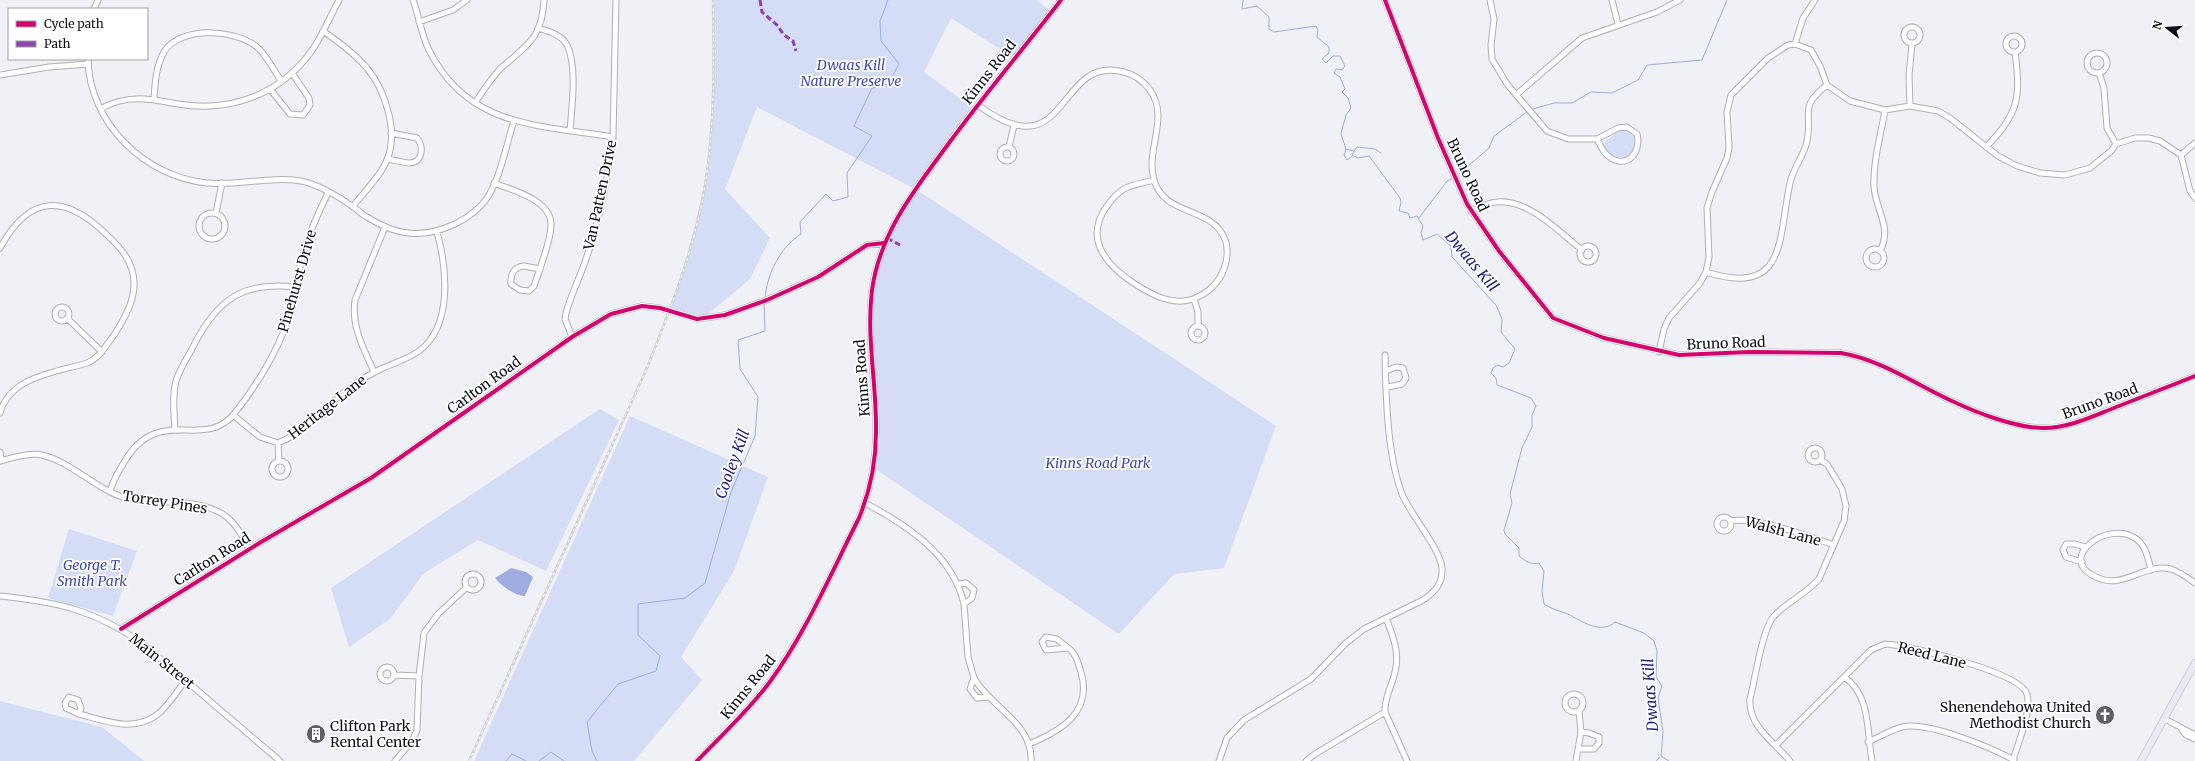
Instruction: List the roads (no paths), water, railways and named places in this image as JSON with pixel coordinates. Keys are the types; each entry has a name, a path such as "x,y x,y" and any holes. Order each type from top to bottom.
{"main road":[{"path":"2140,761 2165,719 2195,663"}],"street":[{"path":"102,108 126,99 154,99 197,107 213,107 244,101 270,90 292,73 313,48 339,0"},
{"path":"413,0 428,49 439,67 454,86 474,103 492,113 514,120 613,137"},
{"path":"420,22 453,10 467,0"},
{"path":"474,103 494,76 529,44 538,28 544,0"},
{"name":"Van Patten Drive","path":"572,337 565,319 566,313 585,261 598,218 613,137 616,0"},
{"name":"Kinns Road","path":"697,761 751,705 779,668 829,576 865,503 874,464 876,432 870,310 872,289 884,243 905,203 978,105 1061,0"},
{"name":"Bruno Road","path":"1385,0 1438,138 1471,211 1499,252 1553,318 1604,338 1659,352 1679,355 1749,352 1841,353 1854,355 1879,364 1966,407 2034,428 2059,427 2080,422 2195,376"},
{"path":"1490,0 1494,19 1491,45 1492,59 1501,75 1516,95 1547,131 1568,139 1597,139 1618,128 1627,127 1637,134 1638,147 1633,157 1623,161 1617,160 1607,155 1597,139"},
{"path":"1612,0 1618,24"},
{"path":"1516,95 1582,38 1618,24 1657,12 1680,0"},
{"path":"1795,44 1803,18 1816,0"},
{"path":"538,28 557,35 564,41 571,51 572,74 570,130"},
{"path":"323,31 352,53 371,74 379,88 388,112 391,132 387,159 353,206"},
{"path":"154,99 158,64 165,51 180,39 198,34 224,34 240,37 251,42 259,48 281,81"},
{"path":"1659,352 1669,318 1700,283 1706,272 1709,257 1707,208 1712,192 1727,158 1729,148 1727,112 1731,95 1768,58 1782,48 1795,44 1814,53 1827,85 1850,101 1885,110 1910,106 1938,112 1950,118 1986,147 2017,166 2043,174 2065,175 2090,168 2111,151 2116,144 2135,138 2149,138 2166,143 2180,155 2190,191 2195,198"},
{"path":"1910,106 1909,75 1912,44"},
{"path":"1986,147 2007,121 2017,102 2018,82 2015,52"},
{"path":"2095,53 2104,56 2107,62 2105,69 2099,73 2092,72 2087,67 2088,57 2095,53"},
{"path":"0,75 88,62 94,93 120,138 152,165 186,179 222,183 258,180 287,180 302,182 353,206 365,216 385,227 416,234 437,232 460,221 478,208 489,196 514,120"},
{"path":"978,105 991,115 1014,125 1028,127 1047,120 1055,114 1078,85 1099,72 1114,70 1128,73 1142,80 1155,96 1158,107 1158,121 1153,159 1154,180 1168,202 1214,222 1222,232 1227,247 1223,272 1208,291 1194,299 1187,301 1162,299 1143,290 1109,264 1100,246 1098,240 1098,222 1113,198 1124,189 1154,180"},
{"path":"270,90 290,114 303,115 310,104 309,98 292,73"},
{"path":"2099,73 2104,88 2107,128 2116,144"},
{"path":"1706,272 1727,278 1750,278 1761,274 1774,260 1784,226 1790,181 1806,147 1808,106 1811,100 1827,85"},
{"path":"1880,251 1885,243 1886,232 1875,193 1874,176 1885,110"},
{"path":"1008,147 1014,125"},
{"path":"387,159 411,163 419,158 422,152 422,146 417,138 391,132"},
{"path":"2180,155 2195,143"},
{"path":"216,213 222,183"},
{"path":"494,183 530,197 549,215 552,223 551,232 540,269 534,286 529,291 520,290 511,284 512,273 516,268 524,266 540,269"},
{"name":"Pinehurst Drive","path":"110,492 112,483 134,447 144,438 157,432 175,429 208,429 233,415 275,351 287,322 308,238 328,193"},
{"path":"1471,211 1496,202 1514,204 1529,210 1582,250"},
{"path":"0,248 21,218 43,206 51,205 79,212 91,219 126,255 132,269 133,296 118,329 102,352 87,363 28,380 11,395 0,410"},
{"path":"216,213 224,220 225,230 218,237 208,238 201,231 200,222 206,214 216,213"},
{"path":"374,372 357,332 353,312 355,300 385,227"},
{"name":"Heritage Lane","path":"233,415 260,437 278,443 298,434 346,390 374,372 420,350 429,341 438,324 445,277 445,263 437,232"},
{"name":"Carlton Road","path":"121,629 249,550 371,478 572,337 611,314 633,307 652,307 697,319 725,315 760,303 818,278 867,245 884,243"},
{"path":"175,429 174,392 176,381 197,338 214,313 235,296 259,286 295,287"},
{"path":"1194,299 1198,312 1198,326"},
{"path":"67,318 102,352"},
{"path":"1218,761 1227,738 1236,726 1311,679 1352,637 1364,629 1432,594 1438,586 1442,569 1438,556 1402,494 1392,451 1385,355"},
{"path":"1386,371 1396,367 1403,368 1406,378 1402,384 1388,387"},
{"path":"278,443 279,461"},
{"path":"0,452 1,460"},
{"name":"Torrey Pines","path":"1,460 32,454 45,456 110,492 127,498 190,503 217,511 235,526 249,550"},
{"path":"1790,761 1754,722 1750,707 1764,638 1772,618 1812,587 1819,579 1845,516 1845,496 1827,464 1820,460"},
{"path":"865,503 888,515 917,536 936,554 959,584 964,604 968,657 974,678 988,697 1023,732 1029,744 1031,761"},
{"name":"Walsh Lane","path":"1731,521 1737,520 1762,524 1834,545"},
{"path":"2151,570 2145,548 2137,539 2129,535 2111,533 2095,539 2085,547 2082,562 2086,571 2092,575 2112,581 2123,580 2151,570 2171,569 2195,583"},
{"path":"2082,562 2064,554 2063,550 2066,544 2075,544 2085,547"},
{"path":"959,584 966,583 974,590 972,598 964,604"},
{"path":"395,761 412,741 417,730 419,676 424,633 438,614 467,587"},
{"name":"Main Street","path":"0,596 68,606 90,613 121,629 143,644 280,761"},
{"path":"1386,618 1396,648 1396,658 1394,675 1384,704 1385,712 1407,761"},
{"path":"1029,744 1062,728 1077,712 1082,695 1083,678 1075,655 1068,648 1061,641 1046,637 1042,642 1044,648 1050,651 1068,648"},
{"name":"Reed Lane","path":"1776,745 1871,650 1885,644 1910,648 1987,669 2010,678 2023,687 2028,697 2026,714 2014,760"},
{"path":"394,674 419,676"},
{"path":"974,678 970,689 972,694 977,698 988,697"},
{"path":"1844,678 1858,691 1863,702 1872,761"},
{"path":"80,714 124,725 145,721 161,711 186,680"},
{"path":"1576,761 1581,732 1579,711"},
{"path":"1306,761 1321,750 1385,712"},
{"path":"2165,719 2195,735"},
{"path":"1868,742 1903,727 1914,726 1994,749 2014,760"},
{"path":"2180,728 2186,734 2195,739"},
{"path":"1579,750 1594,749 1599,743 1599,737 1595,734 1581,732"}],"water":[{"path":"511,568 526,572 533,577 525,596 521,596 509,590 495,578"}],"waterway":[{"name":"Cooley Kill","path":"765,299 766,289 776,262 787,246 801,234 800,222 826,194 833,201 848,197 847,173 872,136 854,126 872,88 888,84 899,64 881,41 880,21 888,0"},
{"name":"Dwaas Kill","path":"1243,0 1242,9 1257,6 1269,17 1269,29 1274,32 1316,26 1318,30 1317,37 1329,47 1329,53 1322,59 1326,63 1333,56 1340,56 1345,66 1342,70 1336,69 1334,73 1340,77 1345,89 1342,92 1348,98 1351,108 1346,115 1341,134 1346,149 1354,151 1352,155 1358,158 1369,156 1400,198 1401,202 1399,211 1408,213 1410,218 1417,216 1423,226 1421,233 1423,240 1437,234 1451,246 1452,257 1496,305 1502,319 1501,332 1515,349 1509,363 1503,367 1497,365 1493,368 1491,373 1496,378 1497,385 1531,398 1536,406 1532,415 1532,427 1522,448 1510,494 1512,503 1504,530 1505,534 1519,548 1519,556 1528,562 1539,563 1544,571 1542,591 1544,604 1591,626 1604,627 1615,622 1644,633 1654,641 1657,651 1656,677 1662,686 1658,698 1663,732 1661,756 1669,761"},
{"path":"1533,109 1554,103 1572,103 1591,92 1612,93 1638,80 1647,65 1702,60 1727,0"},
{"path":"1458,175 1489,148 1494,136 1527,112"},
{"path":"1354,151 1357,147 1375,149 1381,153"},
{"path":"1346,149 1344,155 1347,160 1352,156"},
{"path":"1419,218 1447,181 1451,179"},
{"name":"Cooley Kill","path":"597,761 592,751 587,722 618,684 656,671 660,656 638,635 638,604 685,598 705,583 731,492 755,436 758,397 740,369 738,340 765,331 764,304"},
{"name":"Cooley Kill","path":"539,761 551,752 564,761"},
{"name":"Cooley Kill","path":"506,761 512,754 526,761"},
{"path":"1656,761 1660,757"}],"railway":[{"path":"469,761 647,368 681,278 701,209 711,139 714,70 713,0"}],"place":[{"name":"Shenendehowa United Methodist Church","path":"2105,715"},
{"name":"Clifton Park Rental Center","path":"316,734"}],"park label":[{"name":"Dwaas Kill Nature Preserve","path":"851,74"},
{"name":"Kinns Road Park","path":"1098,463"},
{"name":"George T. Smith Park","path":"92,574"}]}
